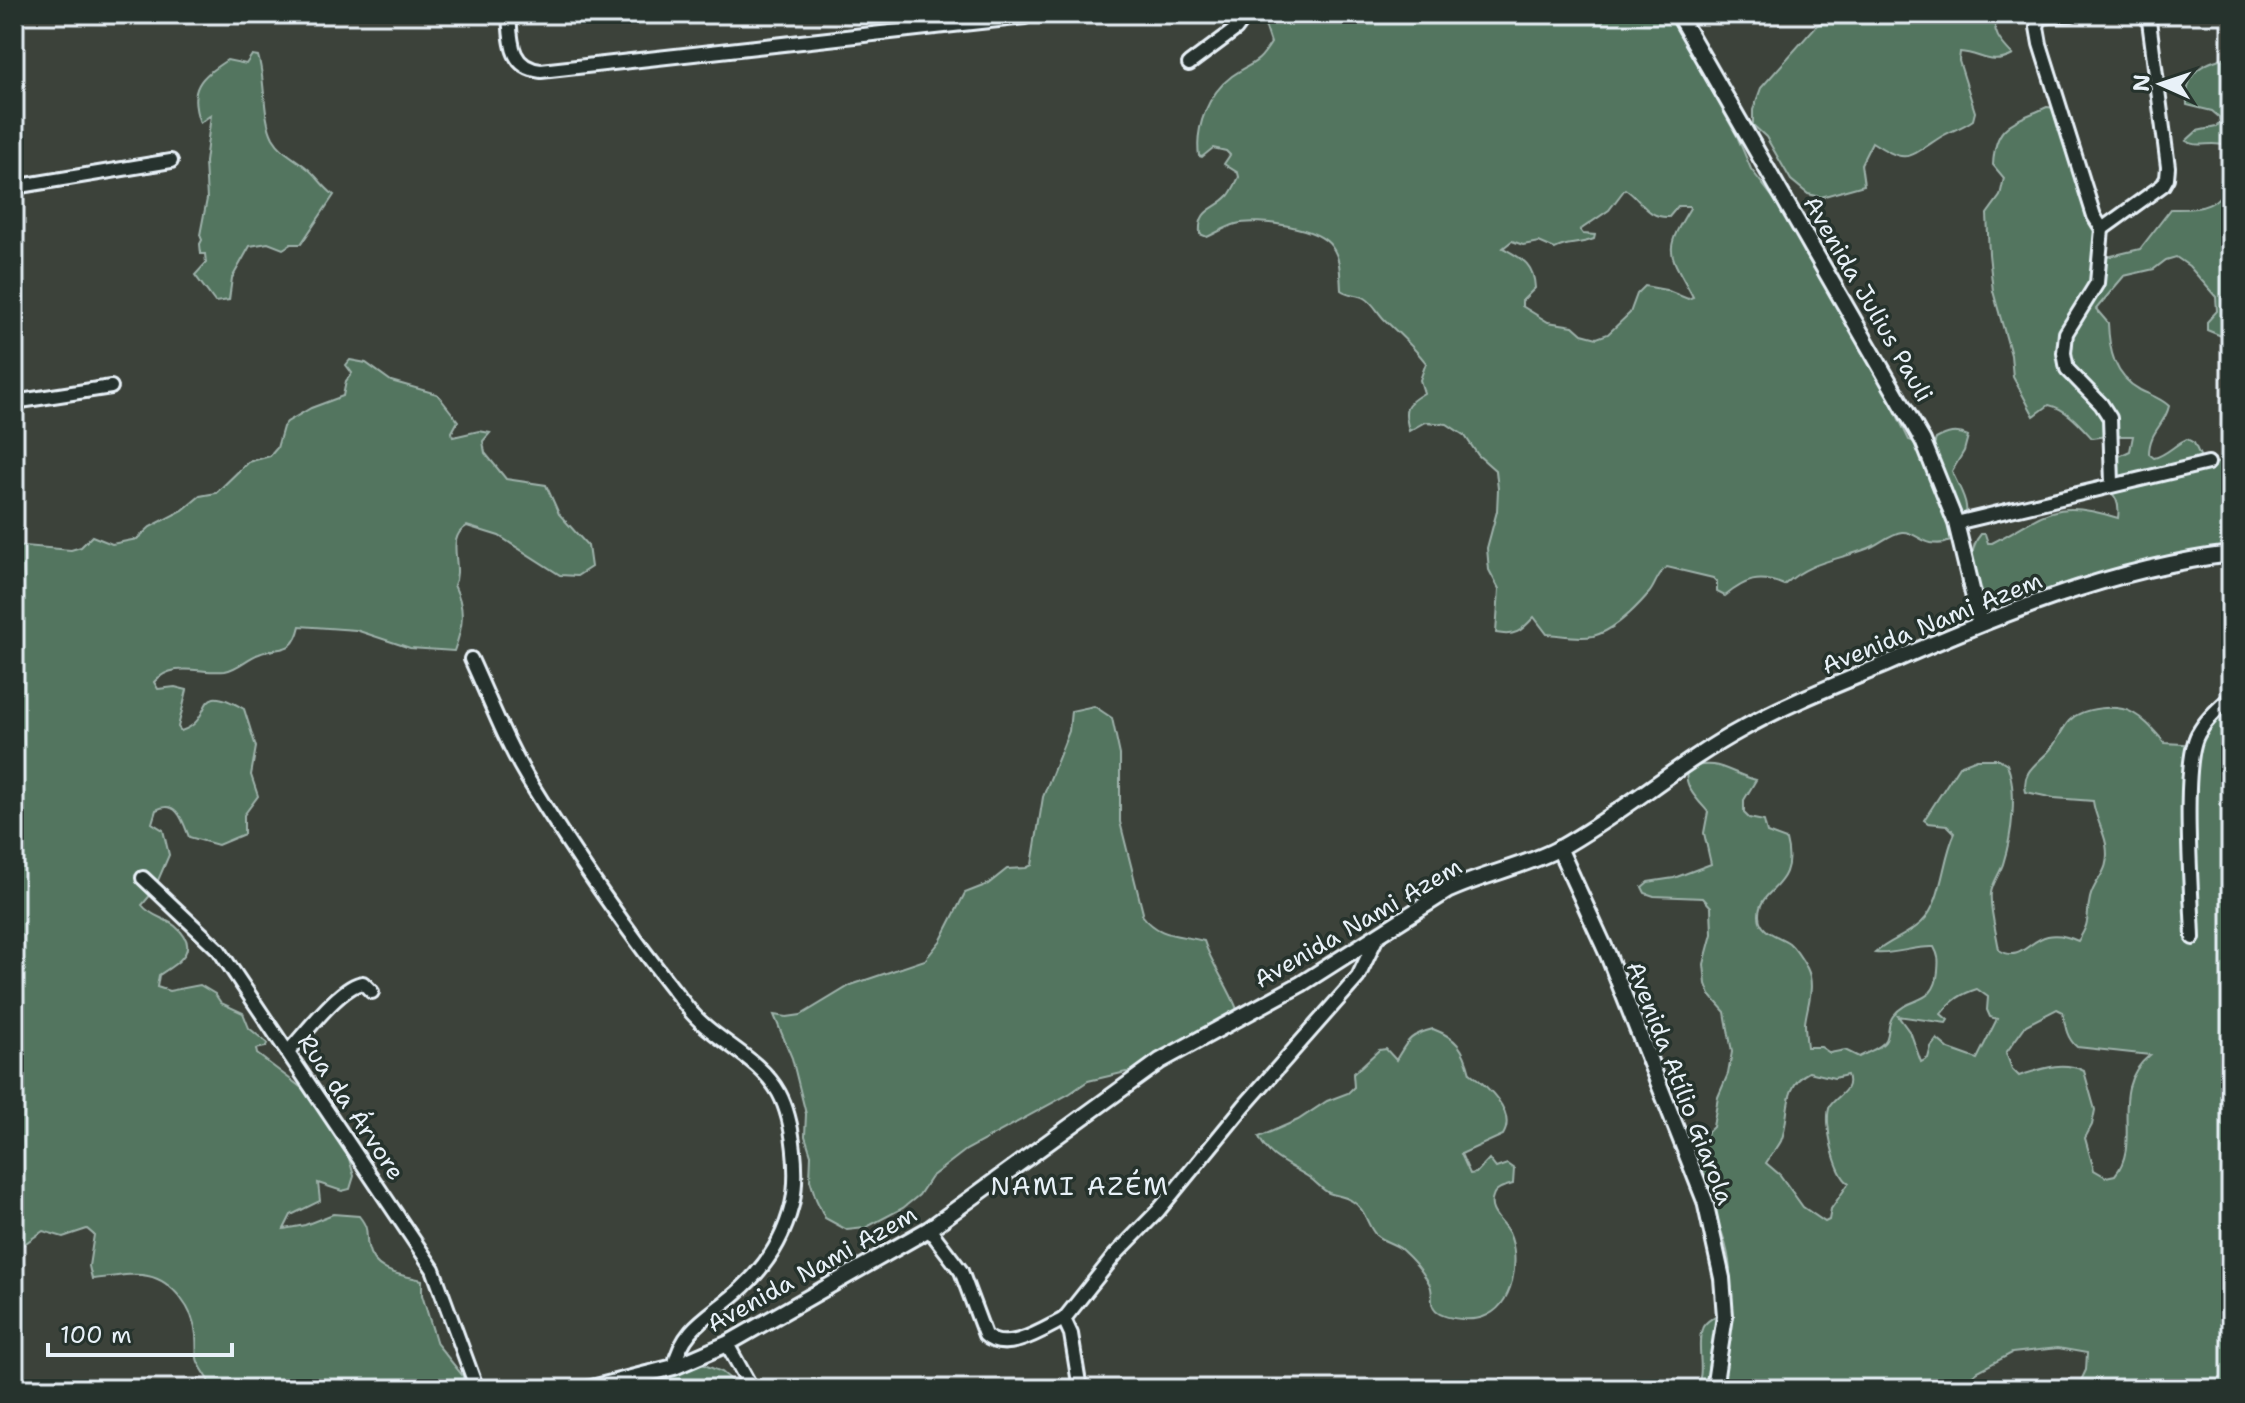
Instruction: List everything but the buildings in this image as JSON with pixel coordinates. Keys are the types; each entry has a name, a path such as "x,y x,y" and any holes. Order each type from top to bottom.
{"street":[{"path":"509,14 513,54 524,67 541,71 1025,17"},
{"path":"1189,64 1236,29 1247,14"},
{"name":"Avenida Julius Pauli","path":"1678,14 1923,441 1956,523 1980,623"},
{"path":"2072,14 2046,15 2037,21 2037,27 2094,216 2102,229 2097,283 2066,333 2064,353 2067,369 2101,404 2110,418 2112,484"},
{"path":"2102,229 2163,185 2167,178 2149,21 2142,14"},
{"path":"14,187 171,161"},
{"path":"14,402 111,387"},
{"path":"1956,523 2208,463"},
{"name":"Avenida Nami Azem","path":"588,1389 674,1367 727,1344 929,1229 1160,1061 1301,984 1447,891 1559,848 1741,729 1980,623 2140,572 2231,554"},
{"path":"471,659 527,777 640,948 695,1018 765,1072 781,1096 797,1174 792,1206 780,1240 745,1286 693,1327 678,1347 674,1367"},
{"path":"2193,938 2192,751 2207,719 2231,697"},
{"name":"Avenida Atílio Giarola","path":"1559,848 1608,955 1705,1201 1722,1278 1725,1316 1714,1389"},
{"name":"Rua da Árvore","path":"143,878 219,950 433,1269 477,1389"},
{"path":"929,1229 961,1271 985,1335 991,1341 1005,1343 1023,1338 1064,1319 1115,1255 1158,1211 1227,1126 1358,977 1378,935"},
{"path":"288,1052 355,984 363,983 372,992"},
{"path":"1064,1319 1078,1363 1080,1389"},
{"path":"727,1344 752,1389"}],"green space":[{"path":"1254,14 1669,14 1737,136 1751,169 1784,212 1805,254 1871,361 1909,440 1930,447 1936,439 1948,434 1968,436 1964,451 1952,471 1966,506 1965,522 1959,535 1940,544 1927,542 1909,533 1898,533 1869,548 1804,570 1784,585 1753,580 1725,596 1717,592 1717,582 1713,578 1667,567 1638,605 1601,633 1582,637 1547,634 1534,617 1518,632 1496,633 1499,589 1489,570 1487,548 1497,511 1496,471 1478,455 1465,436 1447,424 1425,422 1409,431 1407,408 1424,393 1420,380 1426,363 1368,300 1341,290 1337,257 1332,247 1315,234 1287,226 1246,222 1207,237 1200,234 1205,214 1229,195 1239,177 1224,164 1230,155 1226,151 1213,148 1199,156 1201,123 1210,102 1224,83 1266,51 1271,43 1266,28","holes":["1625,189 1649,211 1661,216 1669,217 1678,206 1689,206 1675,235 1672,252 1693,297 1688,299 1645,286 1637,294 1630,313 1608,334 1597,338 1582,334 1573,326 1548,322 1522,306 1522,301 1535,288 1532,273 1522,259 1503,248 1512,241 1523,245 1539,242 1555,249 1594,239 1595,235 1583,234 1580,230 1609,210"]},
{"path":"1878,14 1997,14 1996,31 2013,55 1992,60 1960,52 1959,61 1975,112 1973,120 1906,156 1892,154 1872,142 1861,164 1864,185 1821,197 1808,194 1791,180 1766,137 1753,125 1753,110 1761,88 1817,25 1834,18 1877,17"},
{"path":"252,55 258,56 267,120 273,138 334,195 301,244 291,244 283,249 268,243 250,246 232,278 229,300 215,302 195,275 206,263 205,254 201,254 200,235 207,199 205,162 211,115 200,123 196,111 196,92 204,78 227,60 246,64"},
{"path":"2231,56 2231,162 2225,146 2186,141 2197,131 2216,127 2220,123 2219,117 2212,111 2187,105 2192,76 2203,66"},
{"path":"2047,107 2064,109 2069,113 2076,144 2086,166 2084,202 2100,239 2103,258 2140,249 2171,209 2208,205 2221,195 2231,177 2231,340 2207,330 2207,322 2217,311 2216,297 2189,266 2176,257 2154,269 2124,276 2096,309 2108,323 2112,352 2124,377 2169,406 2154,434 2149,454 2159,457 2187,439 2194,443 2202,460 2212,464 2231,460 2231,553 2006,602 1991,602 1980,596 1973,564 1973,548 1981,534 1985,534 1988,543 1992,543 2039,517 2064,509 2118,518 2116,500 2104,486 2104,472 2117,457 2130,451 2133,436 2092,438 2067,414 2049,405 2034,416 2013,377 2011,355 1993,291 1989,254 1987,214 2000,196 2004,178 1993,165 1994,151 1997,140 2008,126"},
{"path":"350,360 366,363 391,381 437,394 458,421 452,432 453,437 479,431 490,433 483,441 485,453 506,479 546,485 559,514 588,546 591,567 577,576 560,575 499,536 467,526 460,531 455,545 457,570 454,585 462,618 454,651 410,648 356,630 300,626 290,646 259,654 230,670 170,671 154,682 158,689 175,687 187,690 178,727 181,731 199,719 210,699 228,701 244,709 256,747 251,775 258,796 244,815 244,834 218,845 189,837 174,809 163,807 156,810 152,823 163,830 169,855 153,892 142,905 175,926 187,942 185,954 180,960 159,975 157,987 169,991 200,985 215,994 221,1003 243,1013 249,1028 267,1043 266,1047 256,1049 257,1054 303,1089 348,1155 354,1176 350,1189 342,1191 318,1183 320,1201 291,1215 284,1229 333,1214 359,1216 366,1228 368,1247 376,1262 389,1271 422,1280 422,1295 437,1344 463,1376 462,1389 202,1389 209,1380 197,1358 191,1316 181,1298 166,1284 141,1275 92,1279 89,1266 94,1235 87,1229 63,1237 43,1231 14,1251 14,545 71,550 81,547 92,536 112,544 137,539 150,527 183,510 200,496 216,493 248,462 270,456 277,448 287,422 311,408 343,396 346,381 352,373 346,365"},
{"path":"1094,706 1112,718 1120,755 1120,822 1142,915 1162,931 1204,941 1238,1012 1175,1051 1154,1075 1126,1072 1088,1081 966,1150 931,1177 919,1195 903,1208 865,1228 847,1230 825,1218 816,1199 810,1180 811,1155 805,1136 806,1114 792,1058 774,1015 801,1015 851,985 925,960 941,940 965,893 988,884 1007,869 1032,865 1043,797 1069,731 1071,711"},
{"path":"2118,708 2138,716 2165,743 2200,745 2217,719 2231,708 2231,1389 2077,1389 2086,1370 2087,1353 2058,1348 2012,1353 1962,1383 1932,1389 1694,1389 1701,1369 1702,1329 1723,1308 1729,1290 1730,1272 1722,1232 1690,1160 1694,1145 1713,1127 1718,1097 1728,1074 1732,1052 1725,1012 1710,995 1706,984 1704,964 1712,934 1711,907 1703,898 1654,896 1645,893 1642,887 1648,882 1674,878 1711,864 1704,833 1708,812 1689,787 1687,769 1714,765 1756,780 1744,800 1744,813 1749,818 1764,821 1767,833 1786,840 1789,856 1783,878 1760,906 1760,922 1766,930 1792,946 1810,975 1811,989 1805,1023 1807,1047 1821,1047 1830,1053 1845,1050 1859,1057 1884,1043 1893,1016 1927,995 1936,982 1938,961 1934,947 1875,953 1917,927 1934,903 1955,833 1947,825 1924,820 1959,766 1977,759 1999,759 2007,764 2013,800 2011,827 1991,899 1999,950 2017,953 2050,936 2078,941 2087,924 2092,891 2106,862 2106,844 2093,801 2026,792 2028,774 2069,721 2091,710","holes":["1977,989 1988,997 1987,1010 1990,1017 1997,1019 1977,1059 1949,1049 1937,1039 1928,1058 1921,1062 1911,1034 1898,1016 1946,1023 1948,1020 1941,1014 1945,1009 1957,998","2057,1009 2063,1012 2068,1035 2077,1047 2150,1055 2137,1069 2130,1084 2126,1147 2123,1162 2115,1175 2106,1177 2094,1170 2085,1138 2095,1110 2084,1071 2060,1066 2019,1076 2012,1069 2006,1053 2026,1025","1809,1072 1834,1078 1847,1075 1848,1080 1846,1089 1830,1106 1828,1123 1835,1159 1849,1183 1825,1222 1803,1207 1780,1175 1766,1163 1781,1141 1790,1094 1800,1078"]},
{"path":"1433,1029 1458,1045 1470,1073 1498,1100 1506,1117 1503,1135 1461,1154 1470,1174 1476,1173 1489,1159 1496,1168 1507,1164 1514,1169 1513,1184 1496,1191 1492,1202 1513,1244 1512,1281 1502,1303 1494,1311 1478,1318 1456,1318 1436,1311 1430,1286 1420,1270 1399,1248 1376,1235 1357,1204 1326,1192 1269,1151 1259,1137 1348,1093 1354,1087 1353,1074 1379,1050 1386,1049 1396,1060 1410,1039"},
{"path":"697,1362 722,1372 742,1389 611,1389"}],"district":[{"name":"NAMI AZÉM","path":"1080,1186"}]}
